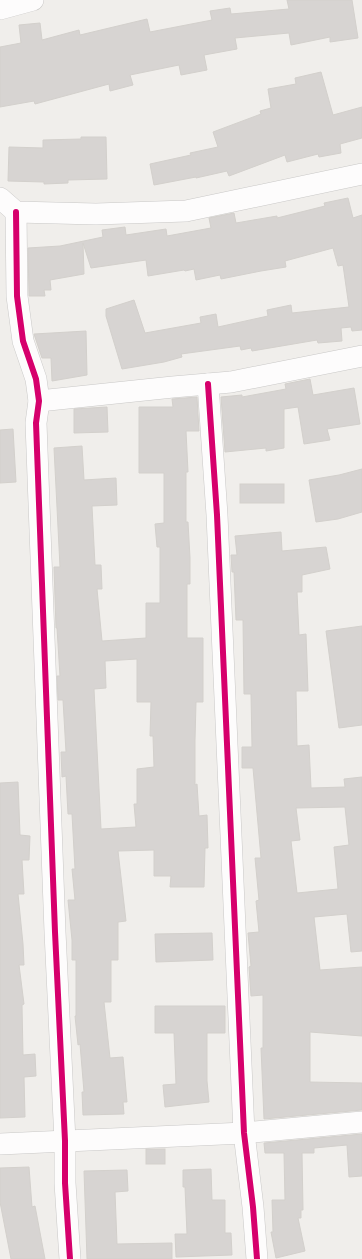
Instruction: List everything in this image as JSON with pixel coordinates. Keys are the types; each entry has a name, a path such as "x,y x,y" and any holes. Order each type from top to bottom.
{"street":[{"path":"0,9 33,0"},
{"path":"0,198 16,212 96,214 186,210 362,174"},
{"path":"16,212 16,296 23,341 36,379 39,401 36,423 55,932 65,1141 65,1183 70,1259"},
{"path":"39,401 231,382 362,356"},
{"path":"208,384 217,515 244,1133 253,1207 256,1259"},
{"path":"0,1144 244,1133 362,1122"}],"building":[{"path":"287,0 352,0 358,38 330,42 330,37 291,45 289,33 235,38 237,49 204,55 207,70 181,75 179,65 130,75 133,85 110,91 109,84 35,104 34,101 0,107 0,47 21,43 19,25 40,23 42,40 79,30 80,35 147,19 150,32 212,20 210,11 230,8 231,14 289,9"},
{"path":"321,72 333,115 362,107 362,138 340,144 341,153 319,157 318,154 287,162 285,155 229,176 227,171 154,185 150,164 191,155 190,153 218,147 213,132 261,114 260,111 271,108 268,89 296,84 295,78"},
{"path":"81,137 106,137 107,179 68,180 68,183 44,184 44,182 8,181 9,147 43,148 43,140 81,139"},
{"path":"348,198 353,218 362,215 362,330 352,331 351,327 341,328 342,341 318,343 317,340 252,351 251,348 241,350 240,346 181,354 182,357 164,362 122,369 106,316 106,309 134,300 145,333 201,323 200,317 216,314 218,327 268,316 267,310 291,305 292,313 349,307 343,265 338,266 333,248 285,261 286,267 221,279 220,275 196,280 194,269 148,276 146,260 91,268 83,243 84,274 50,280 51,290 44,290 45,296 29,296 28,248 60,246 103,237 102,230 125,227 126,235 166,229 167,236 211,228 209,218 234,213 236,223 277,216 277,218 325,206 324,203"},
{"path":"86,331 87,375 52,381 51,358 42,358 34,334"},
{"path":"310,379 313,395 354,388 360,424 327,429 330,440 304,444 298,407 284,409 284,448 266,451 266,448 225,452 221,397 242,395 242,397 286,389 285,384"},
{"path":"197,397 199,431 186,431 188,472 186,472 186,522 188,522 190,558 190,584 187,584 187,638 203,638 203,702 196,702 195,785 197,784 199,816 207,815 208,848 205,848 204,887 170,887 171,876 154,876 154,850 118,851 126,921 118,922 118,960 111,960 111,1002 104,1002 110,1058 123,1057 127,1102 123,1102 124,1114 83,1115 82,1092 84,1092 80,1044 78,1045 75,1016 76,960 72,960 72,940 68,900 75,900 72,869 75,869 72,814 68,814 66,776 62,777 61,752 66,752 63,700 58,700 57,676 60,676 56,628 54,567 60,567 54,448 82,446 84,480 116,478 117,505 92,506 95,565 101,565 102,589 97,589 102,641 146,638 146,603 160,603 160,547 157,547 155,524 164,523 164,473 139,473 139,407 173,407 172,399","holes":["137,659 137,702 151,702 150,736 153,736 154,767 137,769 137,804 134,804 136,827 101,829 94,689 106,688 105,661"]},
{"path":"107,407 108,432 74,433 74,409"},
{"path":"13,429 16,482 0,483 0,430"},
{"path":"362,469 362,512 338,519 316,522 309,480 339,475"},
{"path":"240,484 284,484 284,503 240,503"},
{"path":"281,532 282,551 326,547 330,569 302,575 302,592 297,592 299,635 306,634 308,691 296,691 297,746 309,745 311,788 345,787 344,779 362,777 362,951 351,952 347,914 314,917 320,970 362,967 362,1036 310,1032 310,1082 362,1083 362,1110 264,1119 261,1048 263,1048 263,995 251,996 249,967 251,966 248,933 259,932 256,901 259,900 255,858 261,858 253,768 242,768 242,747 252,747 251,694 244,694 243,620 236,620 234,572 232,572 231,555 237,555 235,536","holes":["345,807 349,845 334,847 338,889 297,893 291,841 300,840 296,808"]},
{"path":"362,626 362,725 339,728 326,631"},
{"path":"18,782 20,835 30,836 29,860 22,860 24,894 18,894 24,965 19,965 24,1004 22,1005 23,1055 35,1054 36,1076 24,1077 25,1117 0,1118 0,783"},
{"path":"212,933 213,960 156,962 155,934"},
{"path":"155,1006 225,1006 225,1033 207,1033 207,1081 209,1102 165,1107 163,1085 176,1084 174,1033 155,1033"},
{"path":"362,1134 362,1176 349,1177 347,1145 314,1148 314,1153 302,1153 303,1210 301,1210 301,1218 298,1218 305,1251 276,1258 271,1232 273,1232 272,1200 285,1200 284,1153 265,1153 264,1143"},
{"path":"146,1149 165,1149 165,1164 146,1164"},
{"path":"29,1167 32,1207 35,1206 45,1259 11,1259 0,1202 0,1168"},
{"path":"211,1169 212,1200 225,1200 225,1233 231,1233 232,1255 176,1257 175,1234 187,1234 183,1170"},
{"path":"127,1170 128,1191 115,1192 117,1244 172,1243 172,1259 87,1259 84,1171"}],"cycle path":[{"path":"16,212 17,296 23,341 36,379 39,401 36,423 55,932 65,1141 65,1183 70,1259"},
{"path":"208,384 217,515 244,1133 253,1207 257,1259"}]}
